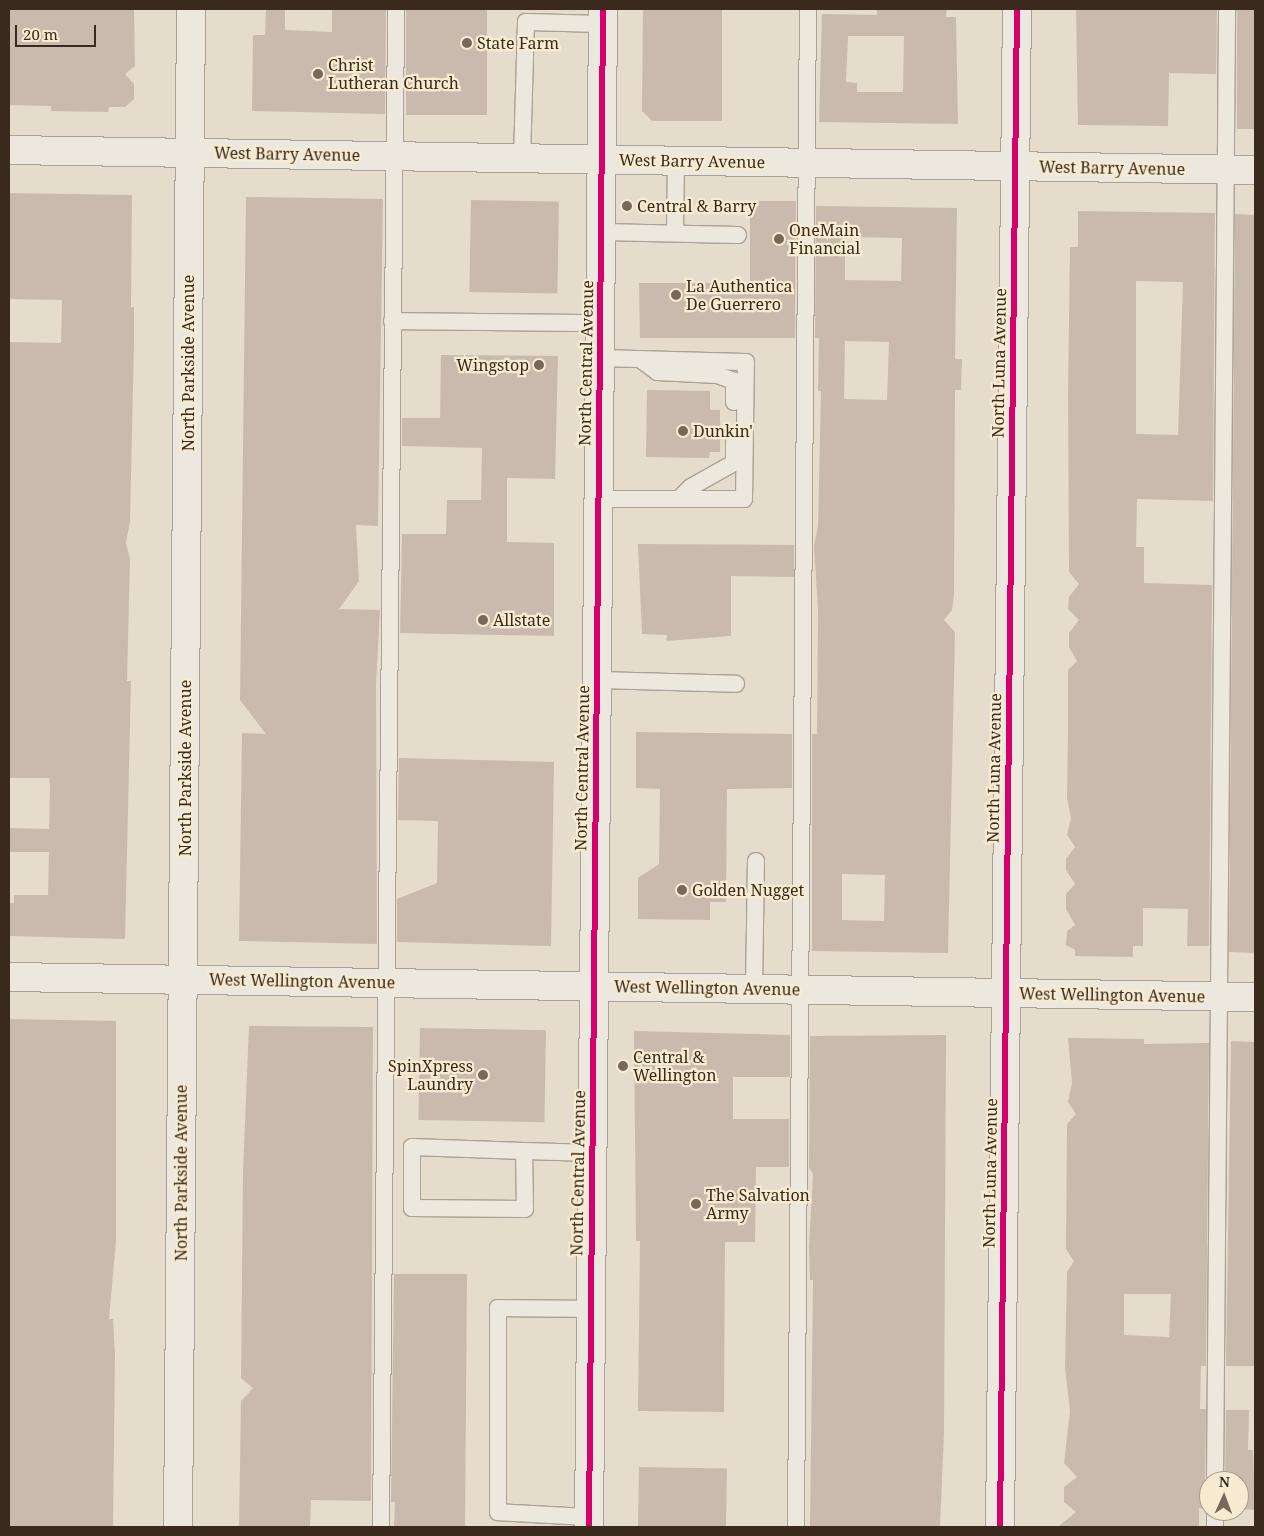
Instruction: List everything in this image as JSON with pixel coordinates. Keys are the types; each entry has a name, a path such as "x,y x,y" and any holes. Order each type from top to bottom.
{"street":[{"name":"North Parkside Avenue","path":"178,1527 191,9"},
{"name":"North Luna Avenue","path":"1000,1527 1017,9"},
{"name":"North Central Avenue","path":"589,1522 603,16"},
{"name":"West Barry Avenue","path":"9,150 1255,170"},
{"name":"West Wellington Avenue","path":"9,977 1255,997"}],"lane":[{"path":"381,1527 396,9"},
{"path":"796,1527 802,989 808,9"},
{"path":"1215,1471 1227,9"},
{"path":"522,158 526,22 603,16"},
{"path":"674,233 676,161"},
{"path":"601,232 738,235"},
{"path":"392,321 600,323"},
{"path":"598,499 744,500 746,362 600,358"},
{"path":"640,359 657,372 717,375 734,381 734,463 691,487 679,500"},
{"path":"597,680 736,684"},
{"path":"754,988 756,861"},
{"path":"524,1151 525,1210 412,1208 412,1148 524,1151 592,1153"},
{"path":"589,1522 498,1512 498,1308 591,1309"}],"building":[{"path":"9,9 134,9 135,66 125,74 134,84 134,99 125,107 109,107 108,112 51,111 51,106 9,105"},
{"name":"Christ Lutheran Church","path":"266,9 285,9 285,30 332,32 332,9 386,9 385,114 252,111 253,35 265,35"},
{"path":"406,9 487,9 487,115 406,115"},
{"path":"643,9 722,9 722,121 652,121 642,111"},
{"path":"877,9 947,9 946,17 956,17 958,124 819,122 822,14 877,15","holes":["848,36 904,36 903,92 857,92 857,83 846,82"]},
{"path":"1076,9 1217,9 1216,74 1169,73 1168,126 1078,125"},
{"path":"1237,9 1255,9 1255,129 1237,129"},
{"path":"9,193 132,195 131,307 134,307 134,343 130,521 126,543 130,559 127,681 131,681 125,939 9,936 9,903 14,903 14,895 48,895 49,852 9,852 9,828 49,829 50,785 49,778 9,778 9,342 61,343 62,300 9,299"},
{"path":"246,197 383,199 378,526 356,525 359,581 339,609 380,610 376,685 377,944 239,941 242,733 266,734 240,700"},
{"path":"471,200 559,202 557,294 469,292"},
{"path":"750,201 796,201 795,338 640,338 639,283 750,283"},
{"path":"816,206 957,208 955,359 962,359 961,390 955,390 954,595 952,610 944,620 955,632 948,953 812,951 812,734 817,734 818,610 814,546 818,526 821,391 818,391 819,338 815,338","holes":["845,237 902,238 901,281 845,280","845,341 889,342 887,400 844,399","842,874 885,875 884,921 842,920"]},
{"path":"1078,211 1215,213 1213,501 1137,499 1136,547 1144,547 1144,583 1212,585 1209,946 1187,946 1188,909 1143,908 1143,946 1133,946 1133,957 1075,956 1075,950 1066,945 1067,931 1075,925 1066,909 1066,894 1075,884 1066,870 1066,859 1075,847 1067,835 1071,818 1067,798 1068,670 1077,661 1069,647 1069,633 1079,620 1068,609 1069,597 1079,584 1069,572 1068,393 1070,247 1078,247","holes":["1136,281 1183,282 1178,435 1136,434"]},
{"path":"1235,214 1255,215 1254,953 1229,952"},
{"path":"441,355 558,356 555,479 507,478 507,542 554,543 554,636 400,633 402,534 446,534 447,500 481,500 482,448 402,446 402,418 440,418"},
{"name":"Dunkin'","path":"647,390 710,391 710,410 720,410 720,452 710,452 709,458 646,457"},
{"path":"638,544 794,545 794,577 731,576 731,636 666,641 667,635 642,634"},
{"path":"636,732 792,734 792,788 727,789 726,902 710,902 710,920 638,919 638,878 659,864 660,789 636,788"},
{"path":"399,758 554,762 551,946 397,942 397,899 437,883 438,821 398,820"},
{"path":"9,1019 116,1021 116,1241 109,1319 113,1319 115,1355 113,1527 9,1527"},
{"path":"249,1026 373,1027 371,1501 311,1500 310,1527 239,1527 241,1401 253,1388 241,1378 243,1171"},
{"name":"SpinXpress Laundry","path":"420,1028 546,1030 544,1122 418,1120"},
{"path":"634,1031 790,1035 790,1077 733,1077 733,1119 789,1119 789,1167 756,1167 755,1242 725,1242 724,1412 638,1411 640,1241 636,1241"},
{"path":"946,1035 944,1433 940,1527 810,1527 813,1280 810,1280 809,1247 813,1174 809,1168 810,1036"},
{"path":"1068,1038 1144,1039 1144,1044 1209,1043 1206,1366 1201,1366 1200,1409 1206,1409 1205,1471 1199,1471 1199,1527 1058,1527 1076,1512 1064,1502 1064,1487 1077,1477 1064,1463 1070,1411 1065,1368 1067,1272 1074,1261 1066,1249 1067,1124 1076,1114 1068,1102 1072,1083","holes":["1124,1294 1171,1294 1169,1337 1124,1335"]},
{"path":"1231,1041 1255,1042 1255,1366 1226,1366"},
{"path":"394,1274 467,1274 465,1527 394,1527 395,1502 391,1502"},
{"path":"1226,1410 1249,1410 1248,1450 1253,1450 1255,1510 1249,1510 1249,1471 1225,1471"},
{"path":"639,1467 727,1469 726,1527 638,1527"}],"cycle path":[{"path":"589,1527 603,9"},
{"path":"1000,1527 1017,9"}],"place":[{"name":"State Farm","path":"467,43"},
{"name":"Christ Lutheran Church","path":"318,74"},
{"name":"Central & Barry","path":"627,206"},
{"name":"OneMain Financial","path":"779,239"},
{"name":"La Authentica De Guerrero","path":"676,295"},
{"name":"Wingstop","path":"539,365"},
{"name":"Dunkin'","path":"683,431"},
{"name":"Allstate","path":"483,620"},
{"name":"Golden Nugget","path":"682,890"},
{"name":"Central & Wellington","path":"623,1066"},
{"name":"SpinXpress Laundry","path":"483,1075"},
{"name":"The Salvation Army","path":"696,1204"}]}
